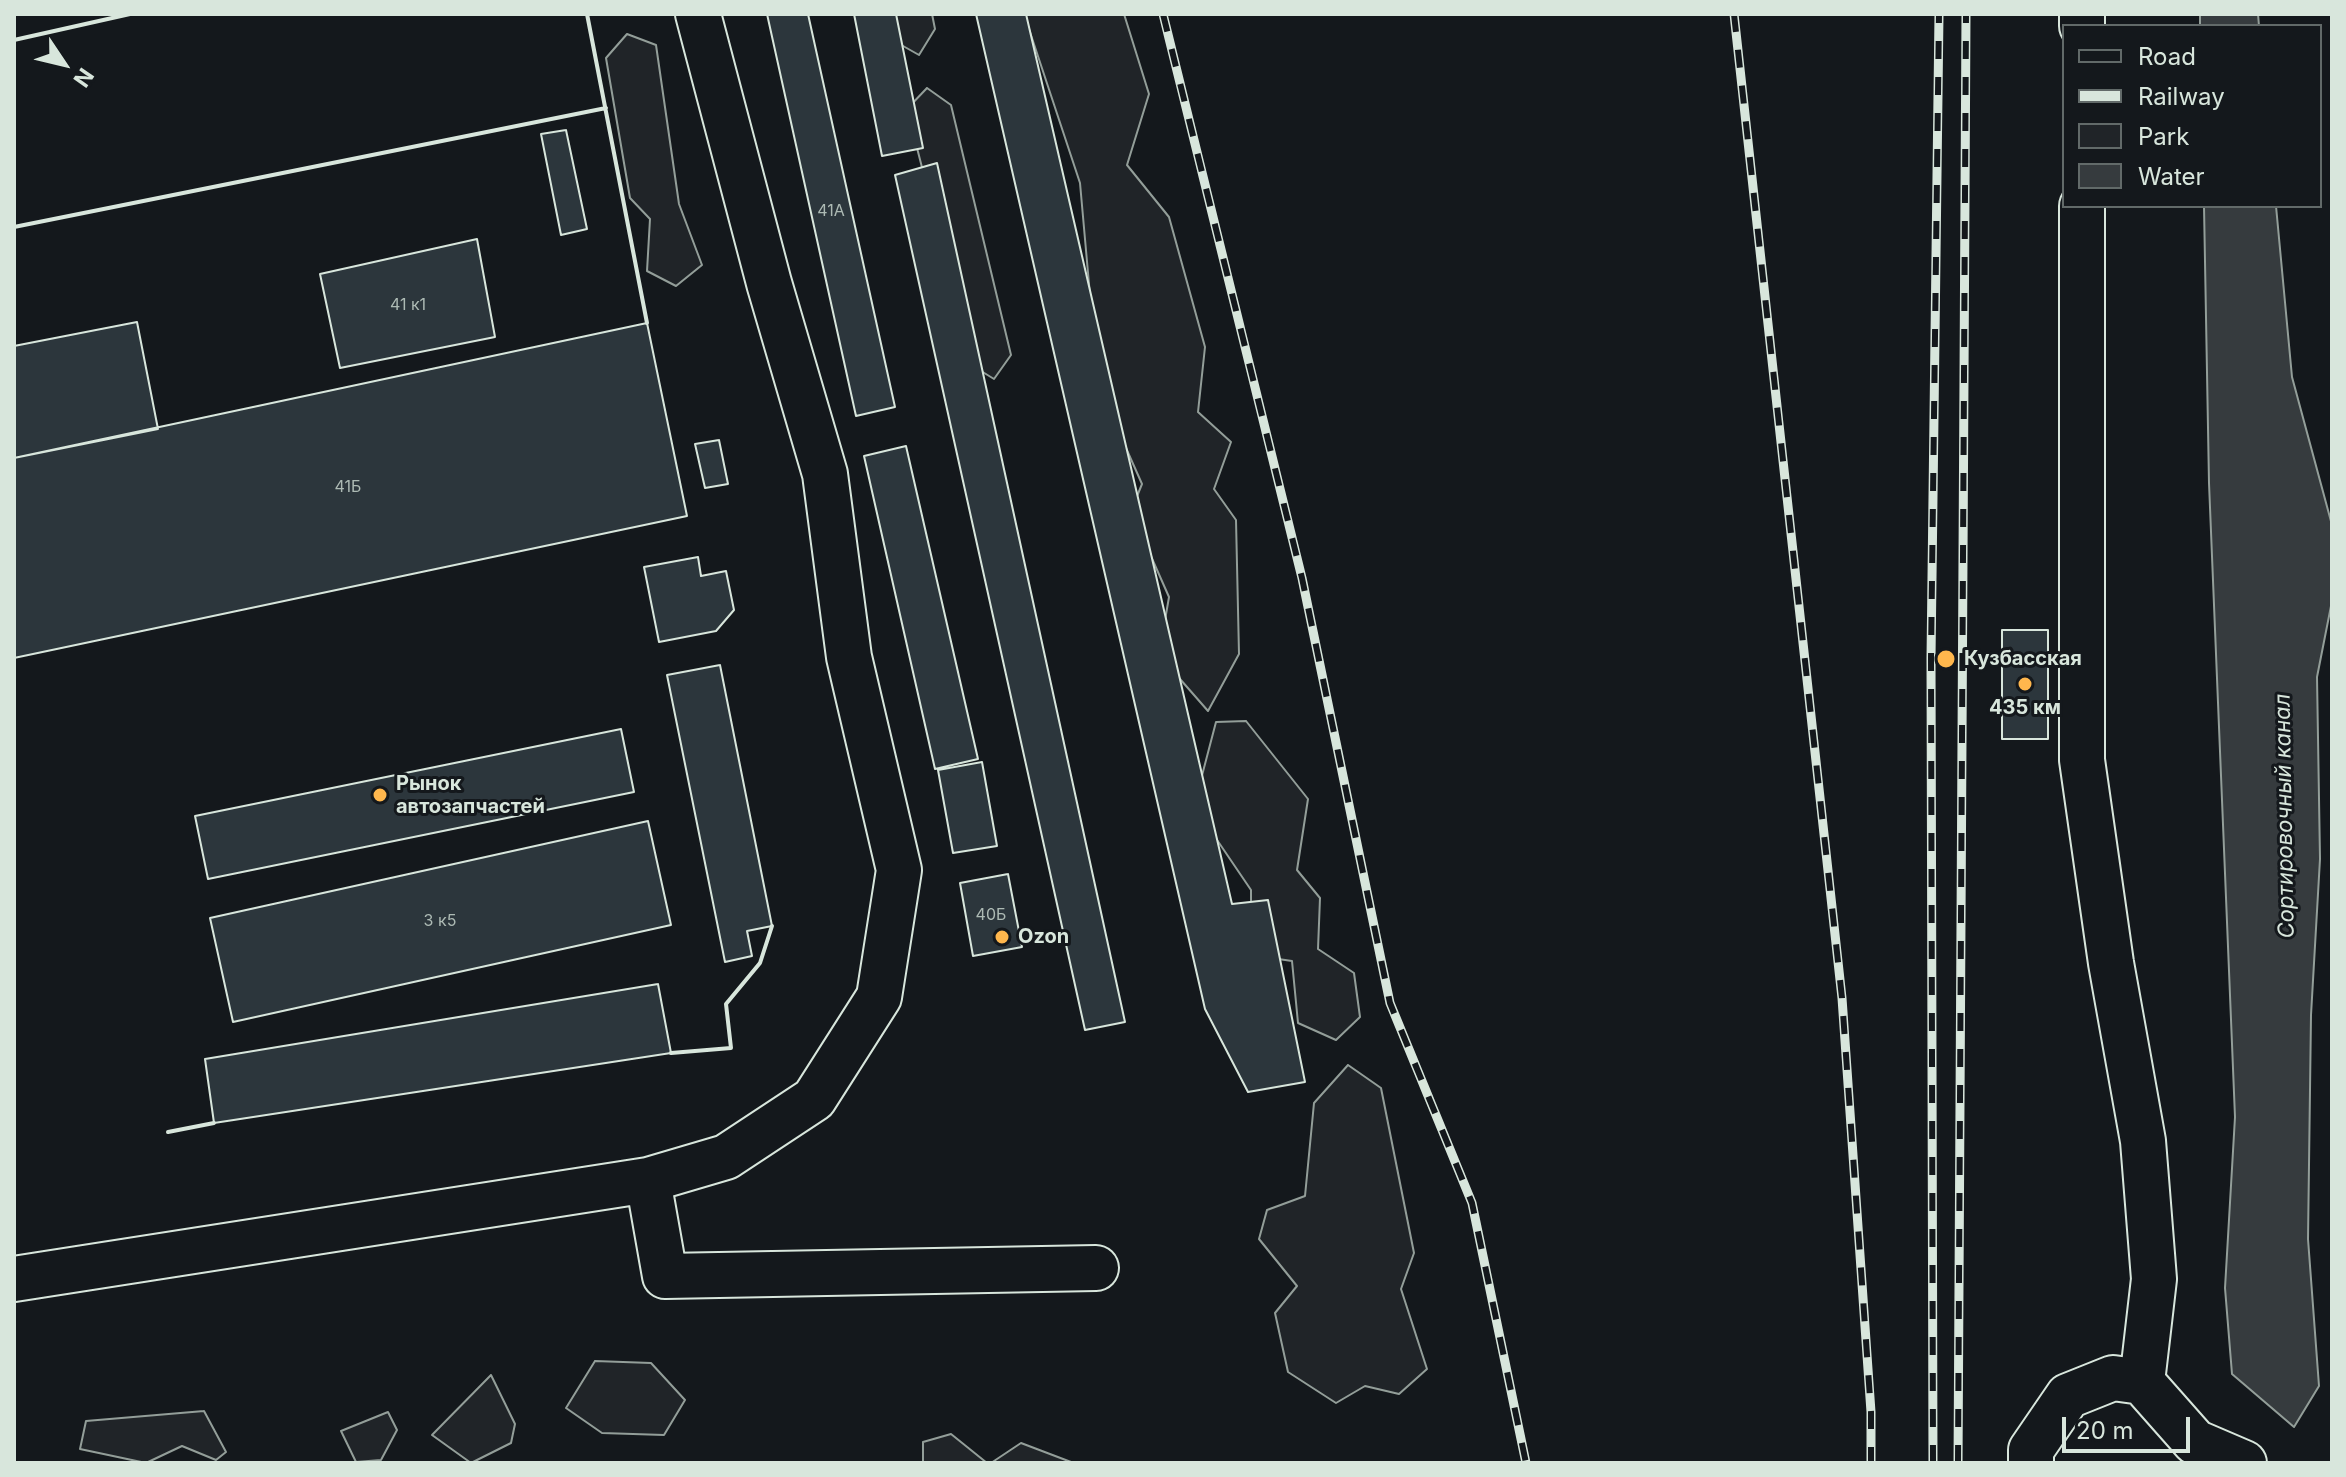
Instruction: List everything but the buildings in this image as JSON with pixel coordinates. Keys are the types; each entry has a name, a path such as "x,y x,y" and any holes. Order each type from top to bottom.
{"street":[{"path":"14,1279 648,1180 726,1157 814,1099 879,997 899,870 849,657 825,474 769,283 698,14"},
{"path":"2082,208 2082,760 2111,963 2143,1141 2154,1279 2142,1382"},
{"path":"648,1180 665,1276 1096,1268"},
{"path":"2031,1463 2031,1450 2068,1396 2113,1378 2142,1382 2195,1442 2244,1463"}],"green space":[{"path":"890,14 932,14 935,29 919,55 896,42"},
{"path":"1024,14 1124,14 1149,94 1127,165 1169,217 1205,347 1198,412 1231,442 1214,489 1236,520 1239,654 1208,711 1159,655 1169,597 1131,511 1142,484 1098,385 1080,183"},
{"path":"627,34 656,45 679,204 702,265 676,286 647,271 650,219 630,198 606,58"},
{"path":"927,88 951,105 1011,355 994,379 973,366 907,109"},
{"path":"1246,721 1308,799 1297,870 1320,898 1318,949 1354,973 1360,1017 1336,1040 1298,1023 1292,961 1251,955 1251,890 1194,806 1216,722"},
{"path":"1348,1065 1381,1088 1414,1253 1401,1289 1427,1369 1399,1394 1365,1386 1336,1403 1288,1372 1275,1313 1297,1286 1259,1239 1267,1210 1305,1196 1314,1103"},
{"path":"595,1361 651,1363 685,1400 664,1435 602,1433 566,1408"},
{"path":"491,1375 515,1424 511,1443 471,1463 432,1435"},
{"path":"204,1411 226,1452 216,1460 182,1446 146,1463 80,1449 86,1421"},
{"path":"388,1412 397,1430 381,1460 356,1462 341,1431"},
{"path":"951,1434 987,1463 923,1463 923,1442"},
{"path":"1021,1443 1071,1462 991,1463"}],"water":[{"path":"2200,14 2258,14 2259,24 2200,24"},
{"name":"Сортировочный канал","path":"2204,208 2276,208 2292,377 2332,525 2332,601 2317,677 2320,859 2311,1015 2308,1239 2319,1386 2294,1427 2232,1374 2225,1288 2235,1117 2209,483"}],"railway":[{"path":"1163,14 1302,578 1390,1003 1472,1203 1526,1463"},
{"path":"1734,14 1842,998 1871,1412 1871,1463"},
{"path":"1933,1463 1931,658 1939,14"},
{"path":"1958,1463 1966,14"}],"wall":[{"path":"14,40 130,14"},
{"path":"587,14 647,323"},
{"path":"14,227 606,108"},
{"path":"671,1053 731,1048 726,1004 760,963 772,926"},
{"path":"168,1132 214,1123"}],"place":[{"name":"Кузбасская","path":"1946,659"},
{"name":"435 км","path":"2025,684"},
{"name":"Рынок автозапчастей","path":"380,795"},
{"name":"Ozon","path":"1002,937"}]}
